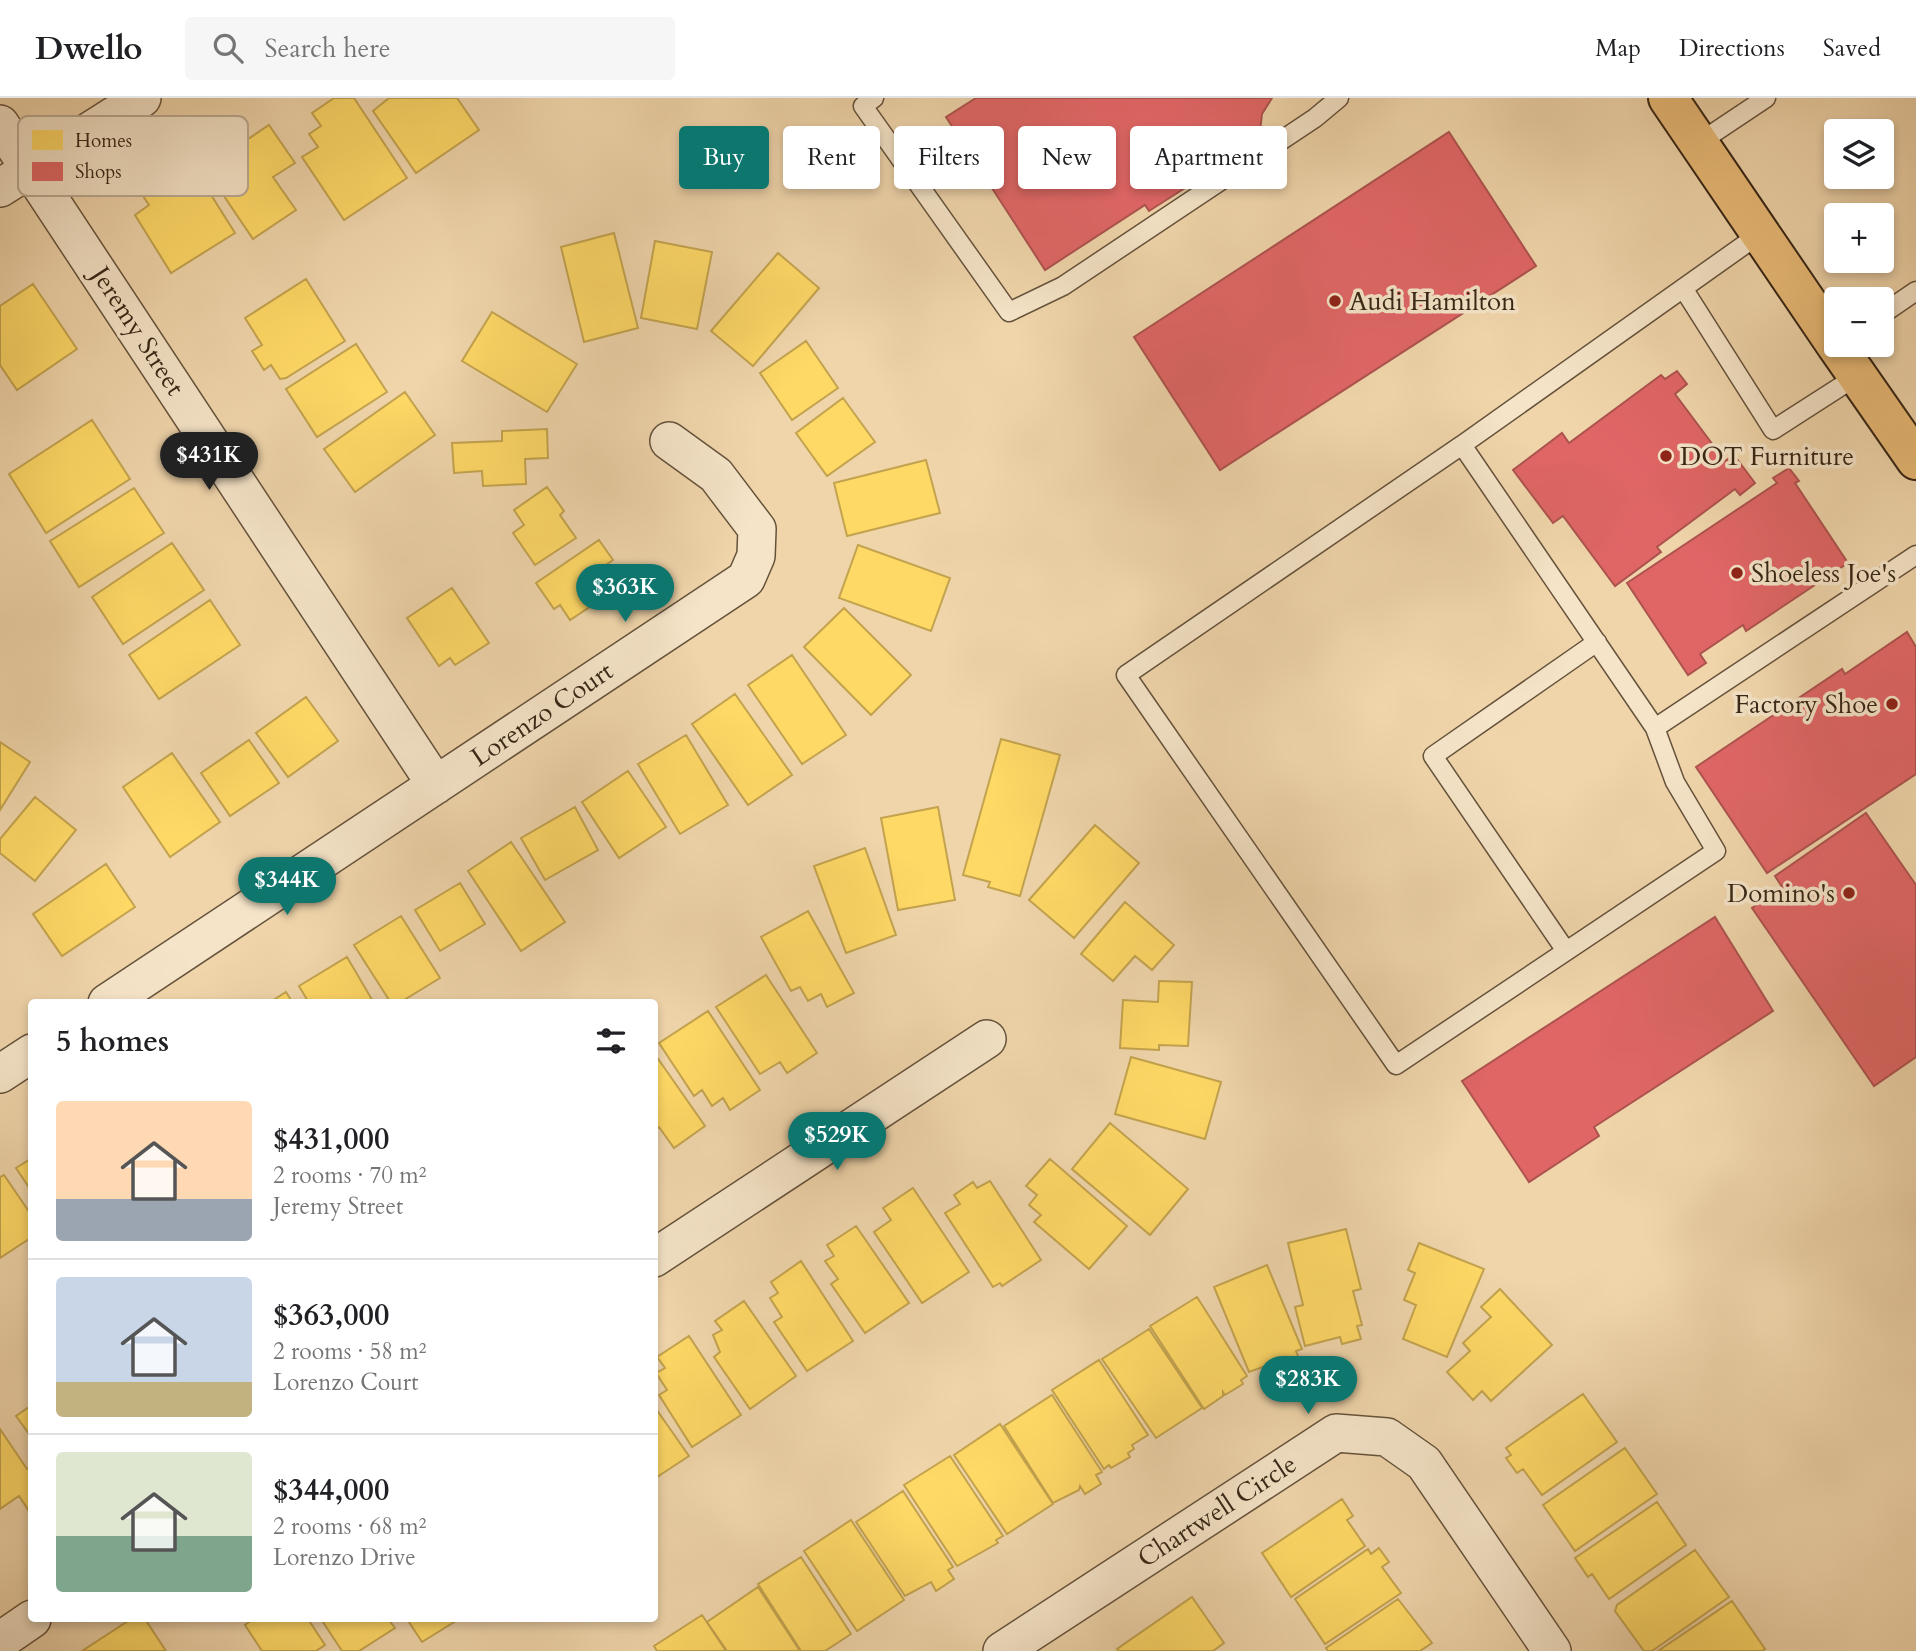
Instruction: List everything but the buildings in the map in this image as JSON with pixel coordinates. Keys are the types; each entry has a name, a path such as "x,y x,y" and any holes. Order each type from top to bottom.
{"main road":[{"path":"1668,98 1824,326"},
{"path":"1845,357 1916,460"}],"street":[{"path":"113,116 142,98"},
{"name":"Jeremy Street","path":"0,124 18,150"},
{"path":"0,188 18,176"},
{"name":"Jeremy Street","path":"48,196 436,785"},
{"name":"Lorenzo Court","path":"113,999 746,579 756,556 757,529 716,475 669,441"},
{"path":"658,1255 987,1039"},
{"name":"Chartwell Circle","path":"1005,1650 1336,1433 1387,1437 1424,1463 1552,1651"},
{"path":"0,1641 28,1622"}],"lane":[{"path":"874,98 863,106 1009,312 1063,286 1315,118 1339,98"},
{"path":"1699,142 1766,98"},
{"path":"1462,445 1655,728 1675,782 1716,851 1395,1065 1126,675 1462,445 1761,233"},
{"path":"1683,288 1773,430 1836,357"},
{"path":"1894,306 1916,291"},
{"path":"1655,728 1916,555"},
{"path":"1566,951 1433,756 1597,642"}],"place":[{"name":"Audi Hamilton","path":"1335,301"},
{"name":"DOT Furniture","path":"1666,456"},
{"name":"Shoeless Joe's","path":"1737,573"},
{"name":"Factory Shoe","path":"1892,704"},
{"name":"Domino's","path":"1849,893"}]}
